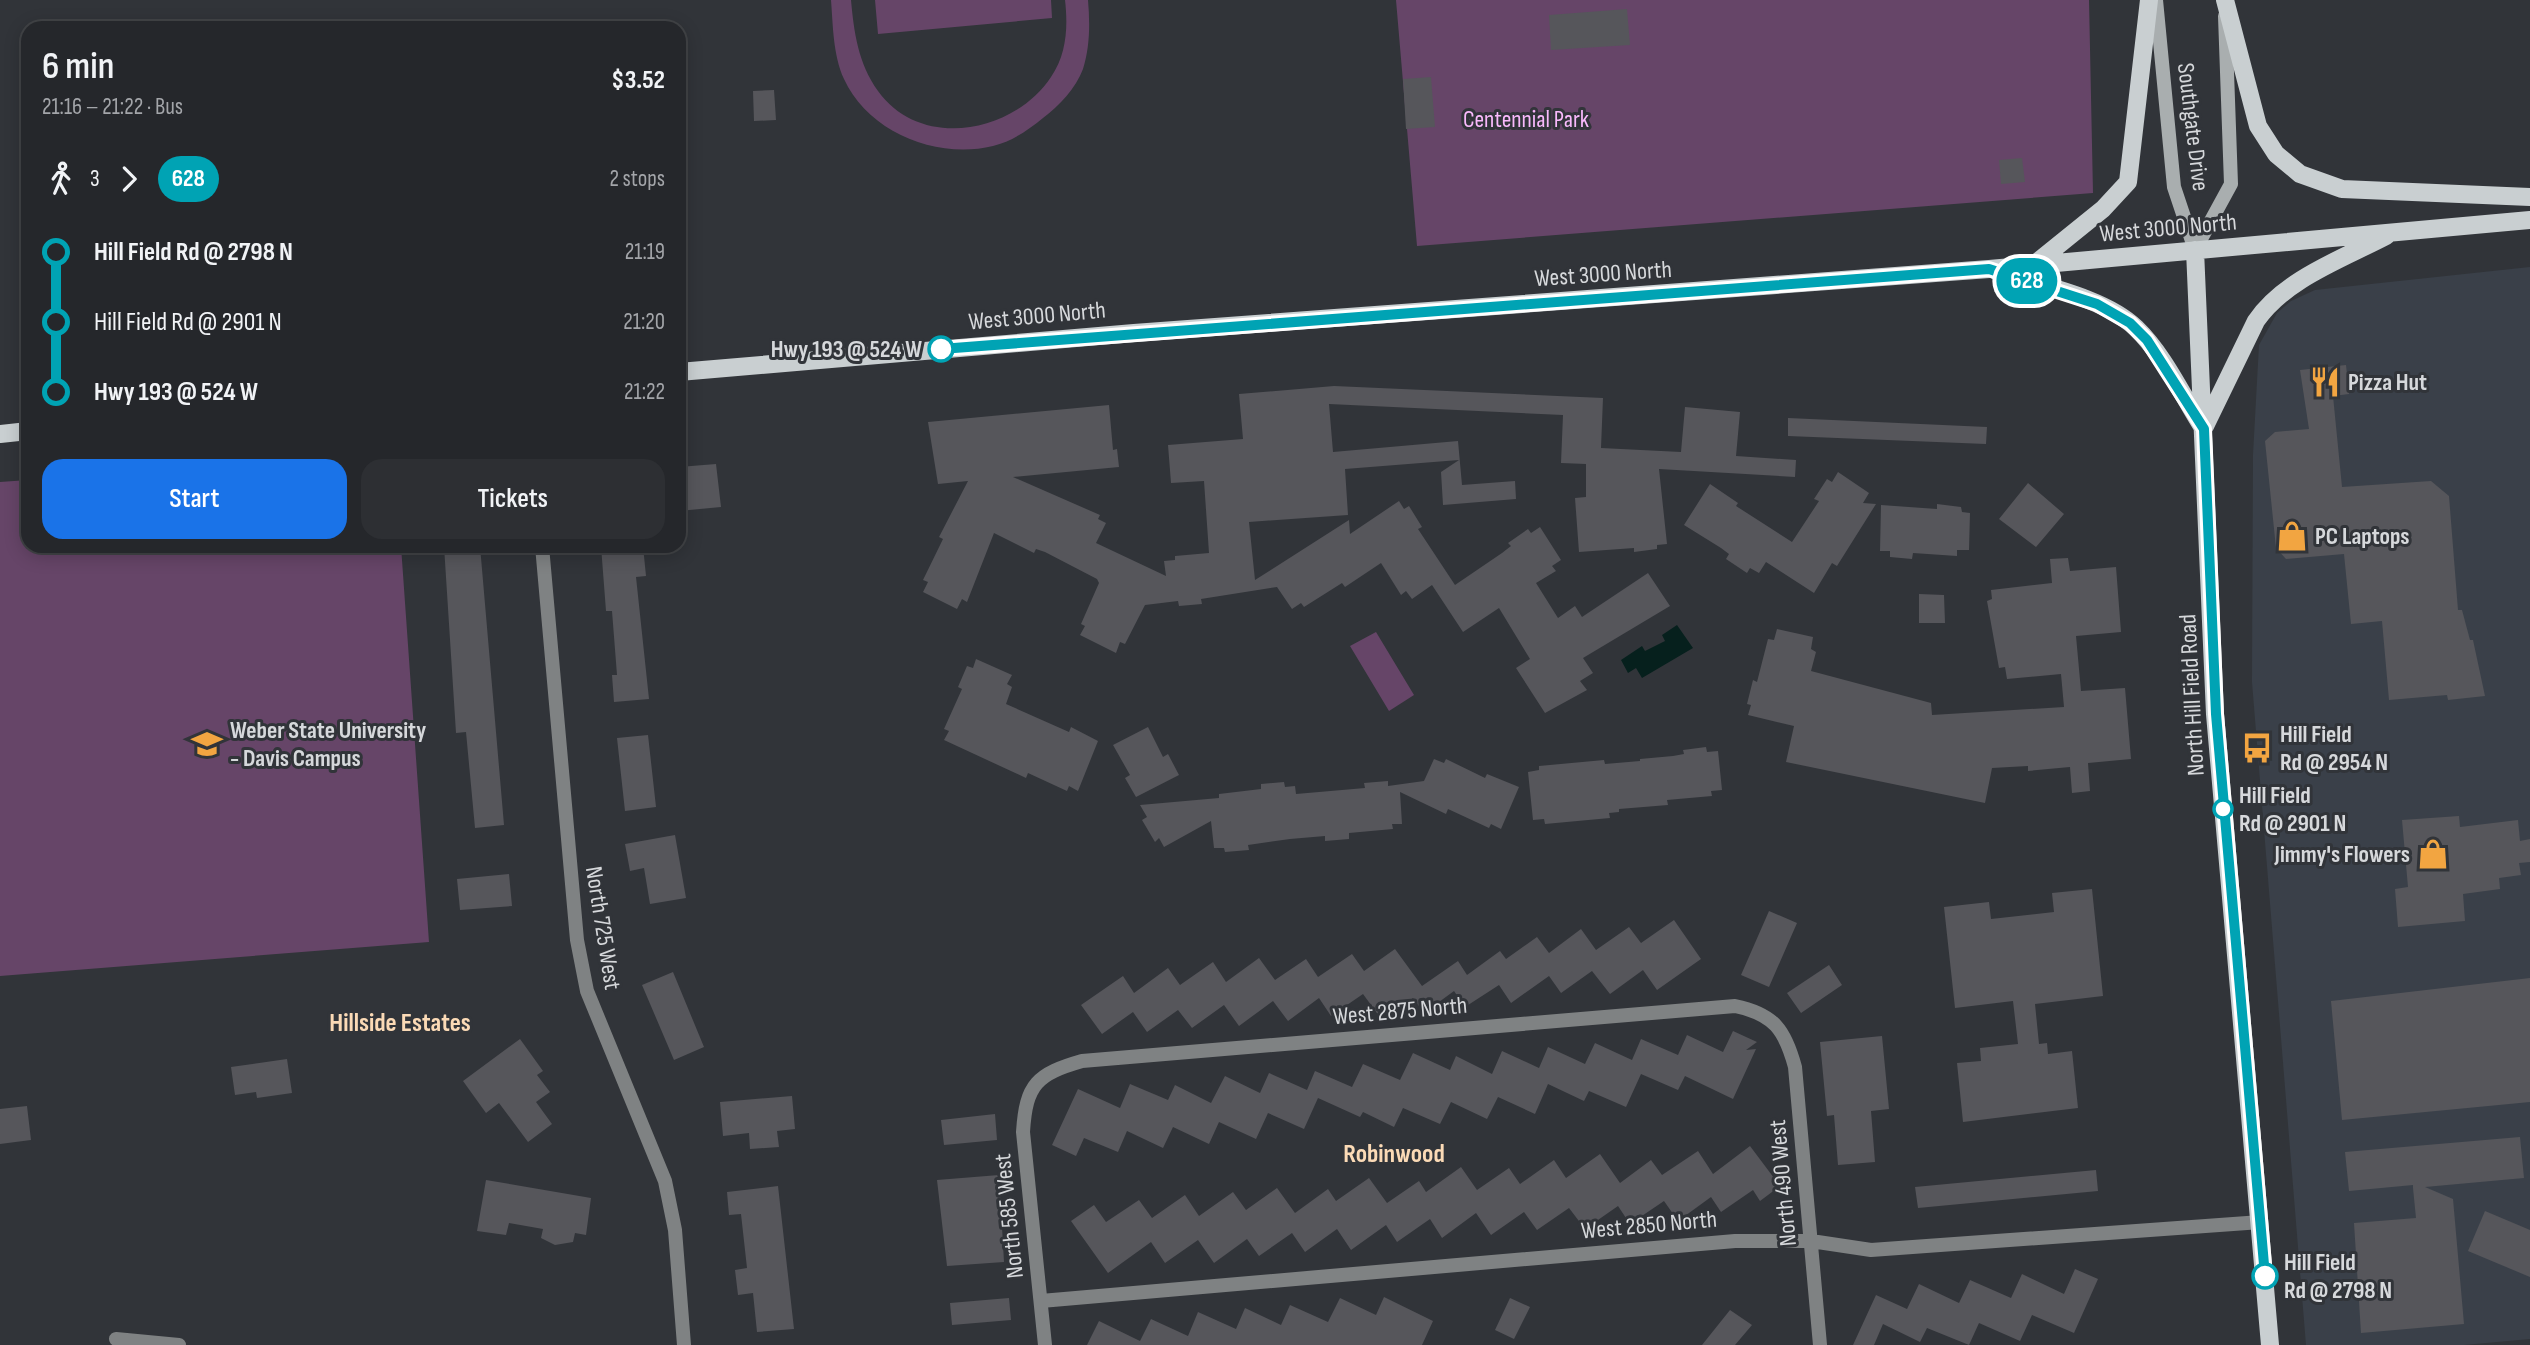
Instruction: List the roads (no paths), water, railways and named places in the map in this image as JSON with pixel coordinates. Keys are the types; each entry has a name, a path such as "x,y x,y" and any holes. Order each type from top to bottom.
{"main road":[{"path":"2034,264 2103,209 2128,182 2149,0"},
{"name":"Southgate Drive","path":"2155,0 2174,187 2195,250"},
{"path":"2225,0 2258,126 2280,158 2300,174 2342,188 2530,197"},
{"name":"Southgate Drive","path":"2195,250 2231,184 2226,108 2225,0"},
{"name":"West 3000 North","path":"686,371 1134,332 1989,269 2530,220"},
{"path":"2204,429 2256,321 2268,305 2295,285 2394,232"},
{"name":"North Hill Field Road","path":"2195,250 2216,714 2270,1345"},
{"path":"1989,269 2097,304 2130,323 2147,340 2204,429"},
{"path":"3,433 21,432"}],"street":[{"name":"North 725 West","path":"543,553 577,940 587,991 665,1181 675,1230 684,1345"},
{"name":"West 2875 North","path":"1033,1084 1055,1069 1082,1060 1735,1006 1754,1010 1774,1022"},
{"name":"North 490 West","path":"1774,1022 1788,1040 1795,1067 1820,1345"},
{"name":"North 585 West","path":"1033,1084 1024,1107 1023,1132 1045,1345"},
{"name":"West 2850 North","path":"1041,1301 1735,1241 1811,1241 1871,1250 2261,1222"},
{"path":"116,1339 178,1345"}],"place":[{"name":"Hwy 193 @ 524 W","path":"941,349"},
{"name":"Pizza Hut","path":"2325,382"},
{"name":"PC Laptops","path":"2292,536"},
{"name":"Weber State University - Davis Campus","path":"207,744"},
{"name":"Hill Field Rd @ 2954 N","path":"2257,748"},
{"name":"Hill Field Rd @ 2901 N","path":"2223,809"},
{"name":"Jimmy's Flowers","path":"2433,854"},
{"name":"Hill Field Rd @ 2798 N","path":"2265,1276"}],"district":[{"name":"Hillside Estates","path":"400,1023"},
{"name":"Robinwood","path":"1394,1154"}],"park label":[{"name":"Centennial Park","path":"1526,119"}]}
